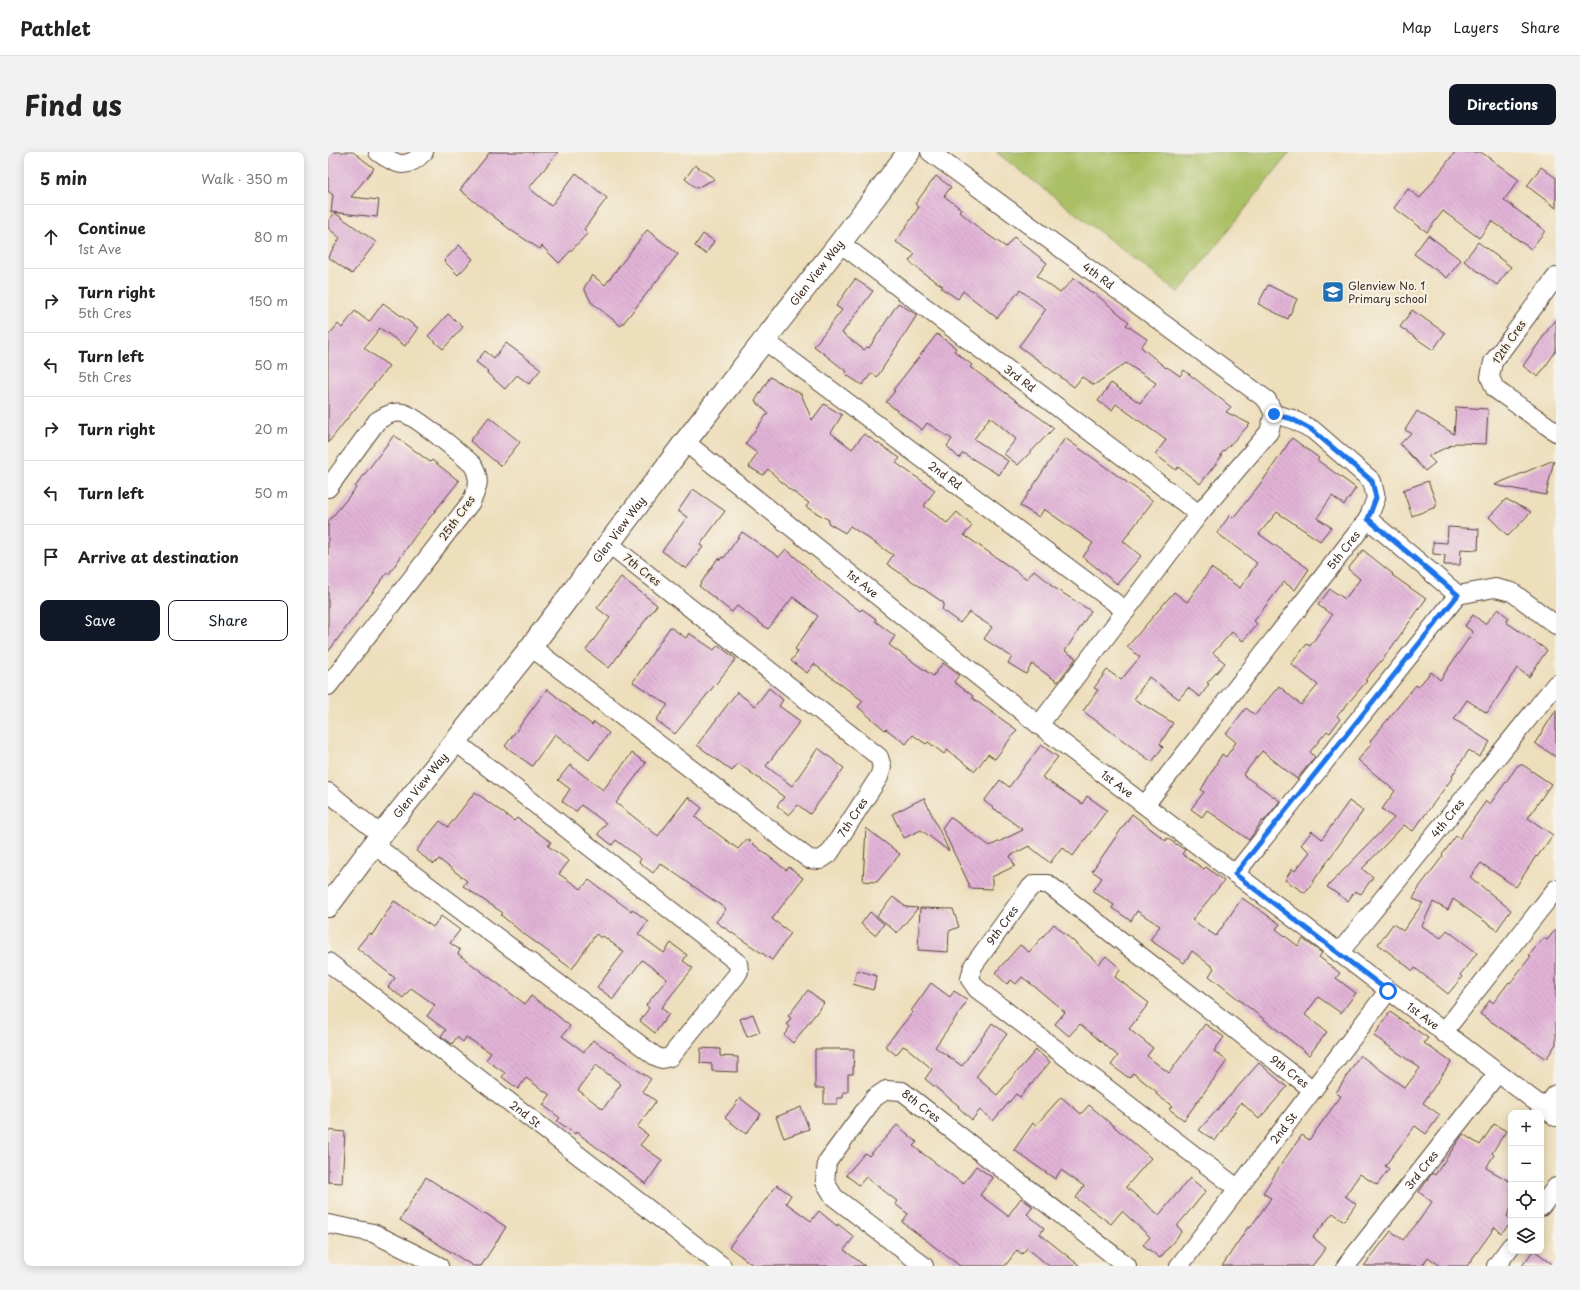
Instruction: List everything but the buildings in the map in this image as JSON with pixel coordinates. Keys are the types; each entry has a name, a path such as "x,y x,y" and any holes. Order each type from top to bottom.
{"street":[{"path":"378,152 391,161 405,164 415,161 424,152"},
{"name":"Glen View Way","path":"328,906 377,840 531,647 685,442 909,152"},
{"name":"4th Rd","path":"930,152 1270,407 1312,430 1372,481 1376,498 1368,519"},
{"name":"3rd Rd","path":"840,243 1200,514"},
{"name":"12th Cres","path":"1556,277 1493,362 1490,377 1495,389 1556,432"},
{"name":"2nd Rd","path":"764,340 1126,611"},
{"path":"1039,725 1200,514 1269,432 1270,407"},
{"name":"25th Cres","path":"328,488 377,422 388,414 403,413 415,419 473,465 479,476 479,487 471,502 328,686"},
{"name":"1st Ave","path":"685,442 1039,725 1497,1074 1551,1113"},
{"path":"1368,519 1458,595"},
{"name":"5th Cres","path":"1144,805 1368,519"},
{"name":"7th Cres","path":"531,647 809,858 820,860 829,854 879,777 882,767 879,757 608,543"},
{"path":"1235,874 1458,595 1495,588 1512,592 1556,625"},
{"name":"4th Cres","path":"1339,953 1556,684"},
{"path":"328,792 377,840 655,1056 662,1059 670,1057 736,976 739,971 738,963 456,742"},
{"name":"9th Cres","path":"1237,1188 977,989 970,979 973,966 1028,890 1034,884 1048,884 1313,1090"},
{"path":"1443,1033 1556,889"},
{"name":"2nd St","path":"328,962 722,1266"},
{"name":"2nd St","path":"1179,1266 1388,991"},
{"name":"3rd Cres","path":"1346,1266 1497,1074"},
{"name":"8th Cres","path":"924,1266 834,1197 825,1182 827,1162 874,1098 886,1090 902,1091 1127,1266"},
{"path":"1551,1113 1556,1094"},
{"path":"1544,1203 1556,1187"},
{"path":"328,1224 373,1233 438,1266"},
{"path":"1496,1266 1508,1250"}],"green space":[{"path":"996,152 1290,152 1179,293"}],"place":[{"name":"Glenview No. 1 Primary school","path":"1333,292"}],"route":[{"path":"1274,414 1292,419 1312,430 1372,481 1376,498 1368,519 1458,595 1235,874 1388,991"}]}
